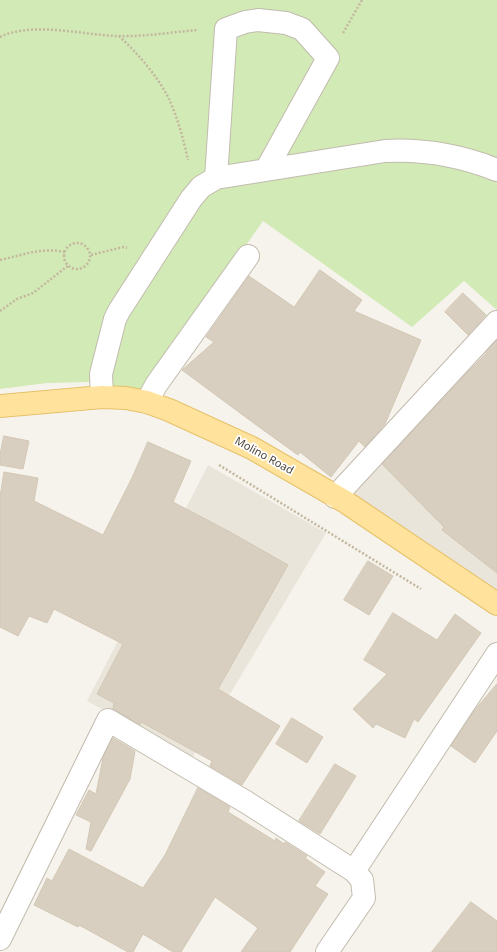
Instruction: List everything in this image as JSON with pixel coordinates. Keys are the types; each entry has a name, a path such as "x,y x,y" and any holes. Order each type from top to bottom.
{"main road":[{"name":"Molino Road","path":"0,406 102,397 126,398 147,402 169,410 252,448 344,501 497,604"}],"street":[{"path":"216,178 226,28 244,22 258,20 286,22 302,29 328,58 266,170"},
{"path":"102,397 101,374 118,311 191,199 201,187 216,178 385,151 401,150 435,154 482,164 497,170"},
{"path":"147,402 156,385 248,256"},
{"path":"335,497 497,322"},
{"path":"354,871 497,654"},
{"path":"0,939 108,720 246,802 354,871 362,880 364,898 327,952"}],"path":[{"path":"328,58 362,0"},
{"path":"0,38 9,33 35,30 119,36 226,28"},
{"path":"119,36 136,53 169,99 188,158 191,179 191,199"},
{"path":"76,243 82,244 88,248 91,255 89,262 83,267 75,268 69,265 66,261 65,252 69,246 76,243"},
{"path":"0,260 35,251 48,250 65,252"},
{"path":"0,311 17,299 32,293 69,265"},
{"path":"216,463 423,590"}],"shaded area":[{"path":"497,334 497,604 344,501"},
{"path":"208,465 326,533 192,758 87,701"}],"green space":[{"path":"0,0 497,0 497,310 464,281 412,327 263,221 144,391 91,382 47,383 0,389"}],"building":[{"path":"320,270 362,300 354,311 421,340 385,424 365,447 359,441 331,477 300,452 298,455 182,370 214,342 206,337 249,276 294,307"},
{"path":"463,293 486,315 468,335 445,312"},
{"path":"497,340 497,573 442,530 444,527 382,464 487,353 486,352"},
{"path":"4,436 29,441 23,469 0,465 0,455"},
{"path":"148,442 191,461 173,502 288,565 218,689 280,726 242,785 210,766 212,761 141,722 140,725 113,709 114,703 97,694 123,644 54,609 47,623 29,616 18,636 0,627 0,497 4,472 38,478 34,501 103,535 132,478"},
{"path":"368,561 393,576 369,615 344,600"},
{"path":"393,613 437,640 455,614 481,633 418,722 414,719 405,738 376,724 373,728 353,709 387,674 364,660"},
{"path":"497,684 497,731 475,763 451,746 474,711"},
{"path":"292,718 323,737 307,763 276,744"},
{"path":"113,738 135,751 130,779 91,851 86,849 91,822 76,815 89,790 96,794 103,758"},
{"path":"335,764 356,776 320,834 299,821"},
{"path":"198,788 230,807 228,812 275,841 276,838 284,844 285,842 307,856 305,858 325,872 315,886 328,894 290,952 241,952 258,928 215,897 181,952 173,952 143,934 133,952 128,952 79,925 78,927 34,905 47,878 52,881 69,849 143,888 165,855"},
{"path":"471,902 497,921 497,952 432,952"}]}
